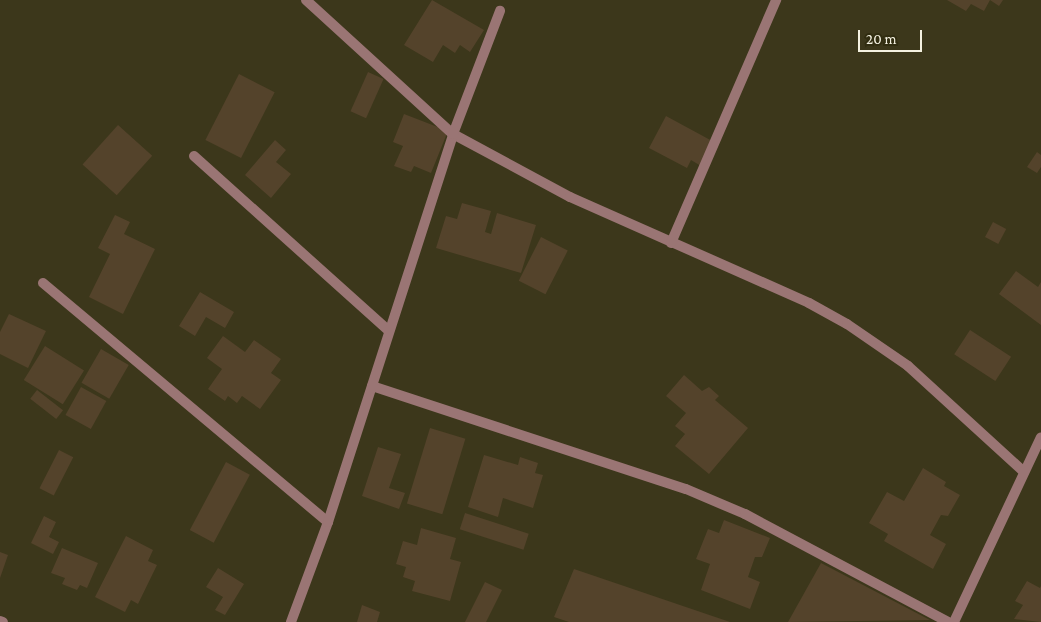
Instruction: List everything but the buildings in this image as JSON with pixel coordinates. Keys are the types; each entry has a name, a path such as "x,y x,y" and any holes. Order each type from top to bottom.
{"street":[{"path":"306,0 453,134 570,197 809,303 847,324 908,366 1024,472"},
{"path":"671,243 776,0"},
{"path":"291,622 328,522 453,134 500,11"},
{"path":"194,156 389,331"},
{"path":"42,283 328,522"},
{"path":"372,386 686,489 745,514 948,622"},
{"path":"954,622 1041,437"}]}
